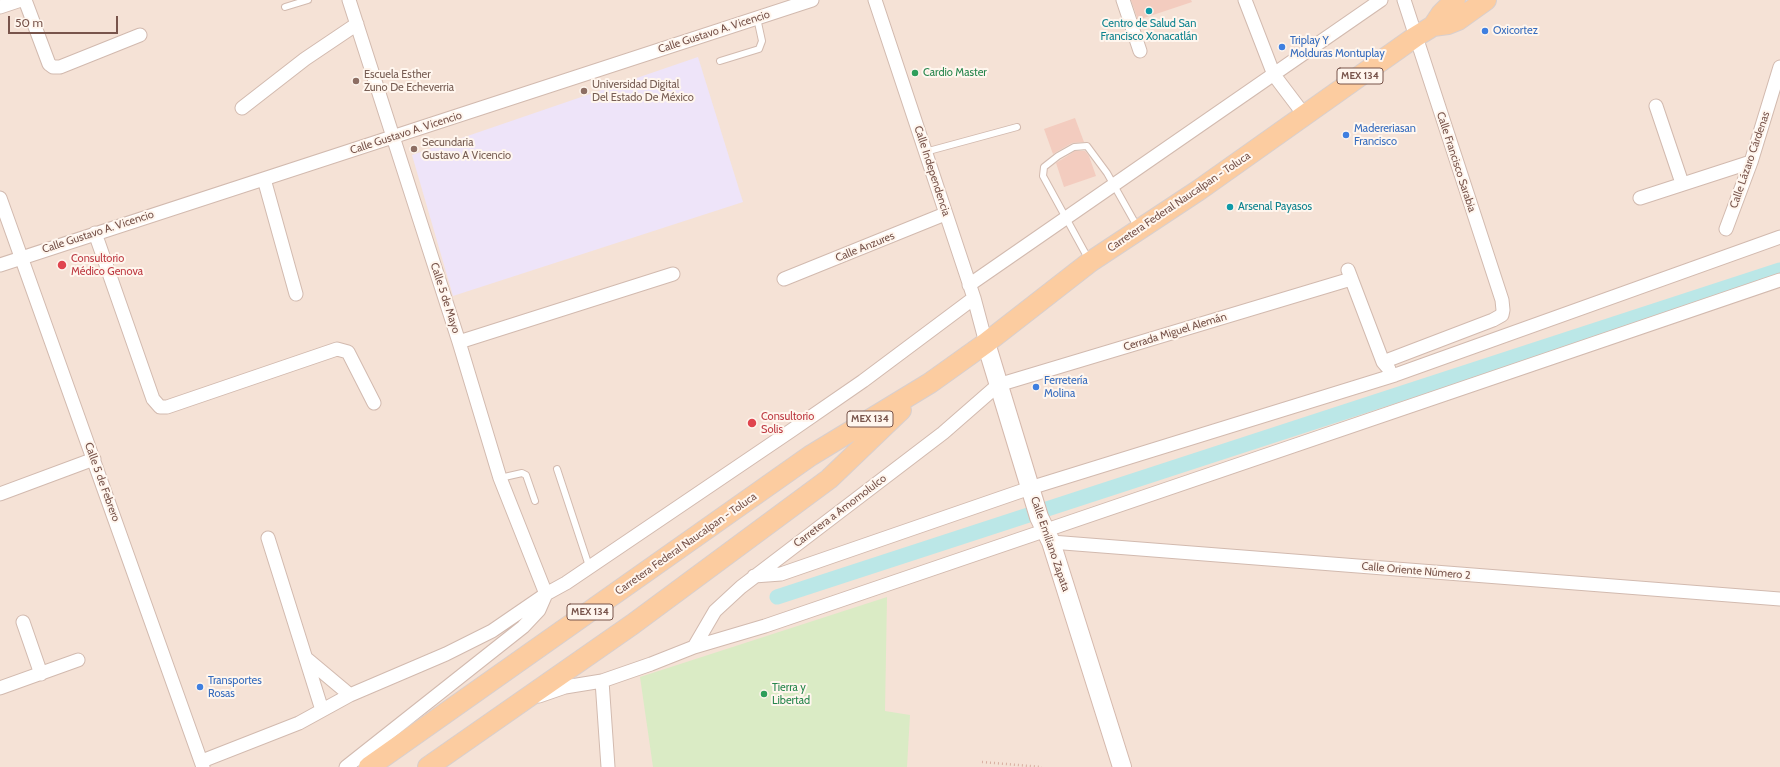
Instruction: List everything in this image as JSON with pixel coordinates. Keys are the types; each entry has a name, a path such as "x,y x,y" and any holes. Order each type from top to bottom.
{"main road":[{"name":"Carretera Federal Naucalpan - Toluca","path":"1433,26 1441,14 1455,0"},
{"name":"Carretera Federal Naucalpan - Toluca","path":"375,763 810,456 930,383 986,343 1090,262 1140,231 1415,37 1433,26 1448,24 1458,20 1486,0"},
{"name":"Carretera Federal Naucalpan - Toluca","path":"428,767 633,624 829,479 930,383"}],"street":[{"path":"0,7 21,0"},
{"path":"25,0 49,64 53,67 60,67 140,35"},
{"name":"Calle 5 de Mayo","path":"349,0 459,342 500,478 546,594"},
{"name":"Calle Gustavo A. Vicencio","path":"0,264 812,0"},
{"name":"Calle Independencia","path":"875,0 974,298 986,343"},
{"path":"1123,0 1140,51"},
{"path":"1244,0 1274,75 1305,116"},
{"path":"969,285 1381,0"},
{"name":"Calle Francisco Sarabia","path":"1383,362 1494,320 1502,315 1503,310 1502,300 1404,0"},
{"path":"242,108 305,59 357,24"},
{"name":"Calle Lázaro Cárdenas","path":"1726,229 1751,162 1780,67"},
{"path":"1656,106 1682,183"},
{"path":"1640,198 1682,183 1751,162"},
{"path":"264,179 296,294"},
{"name":"Calle 5 de Febrero","path":"0,198 202,764"},
{"name":"Calle Anzures","path":"784,279 946,214"},
{"path":"95,233 153,400 160,407 168,407 337,349 348,352 374,403"},
{"path":"517,705 560,689 602,681 694,647 765,626 1395,375 1780,237"},
{"path":"459,342 673,274"},
{"name":"Cerrada Miguel Alemán","path":"998,385 1350,274 1383,362"},
{"path":"754,576 781,574 1040,516 1780,280"},
{"path":"202,764 299,723 350,695 446,654 492,631 546,594 566,584 589,566 863,381 974,298"},
{"name":"Calle Emiliano Zapata","path":"986,343 1040,516 1122,767"},
{"path":"1383,362 1395,375"},
{"name":"Carretera a Amomolulco","path":"694,647 715,612 728,598 754,576 943,434 998,385"},
{"path":"0,494 94,459"},
{"name":"Calle Oriente Número 2","path":"1040,516 1780,599"},
{"path":"268,538 322,710"},
{"path":"347,767 523,627 539,610 546,594"},
{"path":"23,622 42,674"},
{"path":"307,659 350,695"},
{"path":"0,688 78,660"},
{"path":"602,681 608,767"},
{"path":"347,767 375,763"}],"lane":[{"path":"285,7 308,0"},
{"path":"720,61 759,49 762,40 757,18"},
{"path":"925,152 1017,127"},
{"path":"1090,262 1043,176 1044,168 1058,156 1074,147 1087,146 1108,173 1113,185 1140,231"},
{"path":"557,469 589,566"},
{"path":"500,478 522,473 526,475 535,501"}],"path":[{"path":"982,762 1042,767"}],"shaded area":[{"path":"0,0 1780,0 1780,767 0,767"},
{"path":"698,57 743,202 453,296 412,155"}],"green space":[{"name":"Tierra y Libertad","path":"887,597 885,711 910,715 907,767 653,767 640,677"}],"building":[{"name":"Centro de Salud San Francisco Xonacatlán","path":"1131,0 1191,0 1192,2 1138,20"},
{"path":"1075,118 1084,142 1072,143 1053,154 1044,129"},
{"path":"1075,151 1085,151 1089,156 1096,176 1064,187 1056,163"}],"waterway":[{"path":"777,597 1780,270"}],"place":[{"name":"Centro de Salud San Francisco Xonacatlán","path":"1149,11"},
{"name":"Oxicortez","path":"1485,31"},
{"name":"Triplay Y Molduras Montuplay","path":"1282,47"},
{"name":"Cardio Master","path":"915,73"},
{"name":"Escuela Esther Zuno De Echeverria","path":"356,81"},
{"name":"Universidad Digital Del Estado De México","path":"584,91"},
{"name":"Madereriasan Francisco","path":"1346,135"},
{"name":"Secundaria Gustavo A Vicencio","path":"414,149"},
{"name":"Arsenal Payasos","path":"1230,207"},
{"name":"Consultorio Médico Genova","path":"62,265"},
{"name":"Ferretería Molina","path":"1036,387"},
{"name":"Consultorio Solis","path":"752,423"},
{"name":"Transportes Rosas","path":"200,687"},
{"name":"Tierra y Libertad","path":"764,694"}]}
